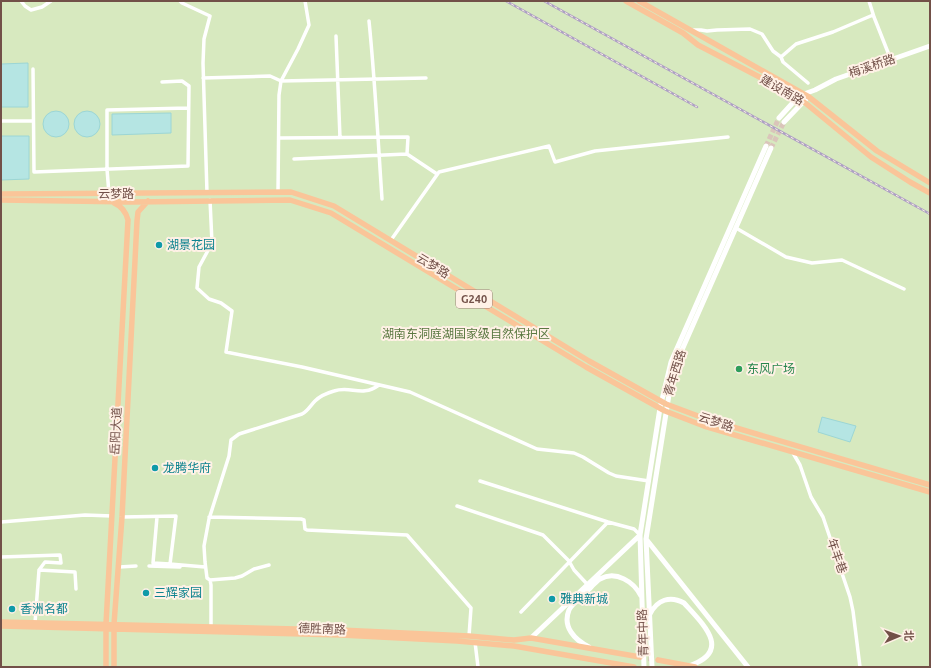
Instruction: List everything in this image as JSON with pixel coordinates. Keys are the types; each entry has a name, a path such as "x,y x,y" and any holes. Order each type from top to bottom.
{"main road":[{"name":"建设南路","path":"626,1 683,34 698,45 801,99 871,157 930,193"},
{"name":"建设南路","path":"639,1 807,95 877,151 930,184"},
{"name":"梅溪桥路","path":"807,95 836,79 930,46"},
{"path":"779,118 807,95"},
{"path":"784,122 801,99"},
{"name":"青年西路","path":"649,615 646,539 663,410 664,403 671,362 769,147 736,228 678,359 664,403"},
{"name":"云梦路","path":"1,194 291,192 334,206 589,361 664,403 706,419 930,485"},
{"name":"G240","path":"1,200 112,202 290,200 331,213 586,367 663,410 704,426 930,492"},
{"name":"岳阳大道","path":"114,667 114,627 122,518 137,221 138,212 148,201"},
{"name":"岳阳大道","path":"106,667 106,627 128,220 124,211 117,204 112,202"},
{"name":"青年西路","path":"642,598 640,535 663,410"},
{"path":"531,638 640,535"},
{"path":"646,539 748,667"},
{"path":"593,649 577,640 570,632 567,621 570,609 573,605 600,579 608,577 624,578 636,587 642,598"},
{"name":"青年中路","path":"642,598 644,667"},
{"path":"649,615 656,605 664,600 674,599 684,603 698,618 712,639 712,646 706,657 692,666 658,660"},
{"name":"青年中路","path":"649,615 652,667"},
{"name":"德胜南路","path":"1,622 106,627"},
{"name":"德胜南路","path":"1,626 211,626 340,630 469,636 514,640 531,638 640,657"},
{"name":"德胜南路","path":"114,627 341,635 475,642 514,646 634,667"},
{"path":"600,661 614,667"}],"street":[{"path":"21,1 31,10 42,7 51,1"},
{"path":"180,1 210,16 204,39 203,78 207,193"},
{"path":"278,192 279,95 281,81 309,25 305,1"},
{"path":"869,1 891,60"},
{"path":"781,57 796,44 833,32 873,15"},
{"path":"369,21 375,80 377,138 382,199"},
{"path":"691,30 707,31 750,29 762,34 773,51 808,83"},
{"path":"336,36 340,138"},
{"path":"33,68 34,172 188,166 189,86 182,81 162,82"},
{"path":"203,78 270,76 281,81 426,78"},
{"path":"109,194 106,110 188,108"},
{"path":"1,121 33,121"},
{"path":"279,138 408,137 407,154"},
{"path":"391,240 439,172 549,146 555,162 595,151 728,137"},
{"path":"294,159 407,154 437,174"},
{"path":"210,200 212,243 199,267 197,288 209,299 221,303 232,311 226,352 302,367 402,390 417,395 537,449 574,453 616,476 649,481"},
{"path":"736,228 786,257 812,262 842,260 904,290"},
{"path":"211,626 210,580 207,578 205,567 204,546 209,517 229,456 231,440 239,434 302,414 310,408 316,400 332,391 338,389 366,392 373,390 379,385"},
{"name":"年丰巷","path":"792,452 800,465 811,497 823,517 850,597 860,667"},
{"path":"480,481 634,529 640,535"},
{"path":"457,506 543,535 569,561 574,570 587,584"},
{"path":"1,522 85,515 112,516"},
{"path":"122,518 176,516 170,564"},
{"path":"157,517 153,564 205,567"},
{"path":"209,517 302,519 304,520 306,529 308,530 407,535 471,608 469,636"},
{"path":"520,612 608,522"},
{"path":"1,557 60,555 61,563 45,562 39,570 35,623"},
{"path":"210,580 235,578 254,569 269,565"},
{"path":"119,567 136,566"},
{"path":"149,566 205,567"},
{"path":"39,570 75,572 76,589"},
{"path":"475,642 478,667"}],"green space":[{"name":"湖南东洞庭湖国家级自然保护区","path":"1,1 930,1 930,667 1,667"}],"water":[{"path":"28,63 28,107 1,107 1,64"},
{"path":"56,111 65,115 69,124 65,133 56,137 47,133 43,124 47,115"},
{"path":"87,111 96,115 100,124 96,133 87,137 78,133 74,124 78,115"},
{"path":"171,113 171,133 112,135 112,114"},
{"path":"1,136 29,136 29,179 1,180"},
{"path":"822,417 856,426 850,442 818,432"}],"tunnel":[{"path":"766,146 779,118"},
{"path":"771,148 784,122"},
{"path":"640,657 658,660"}],"railway":[{"path":"506,1 697,107"},
{"path":"544,1 930,214"}],"place":[{"name":"湖景花园","path":"159,245"},
{"name":"东风广场","path":"739,369"},
{"name":"龙腾华府","path":"155,468"},
{"name":"三辉家园","path":"146,593"},
{"name":"雅典新城","path":"552,599"},
{"name":"香洲名都","path":"12,609"}]}
